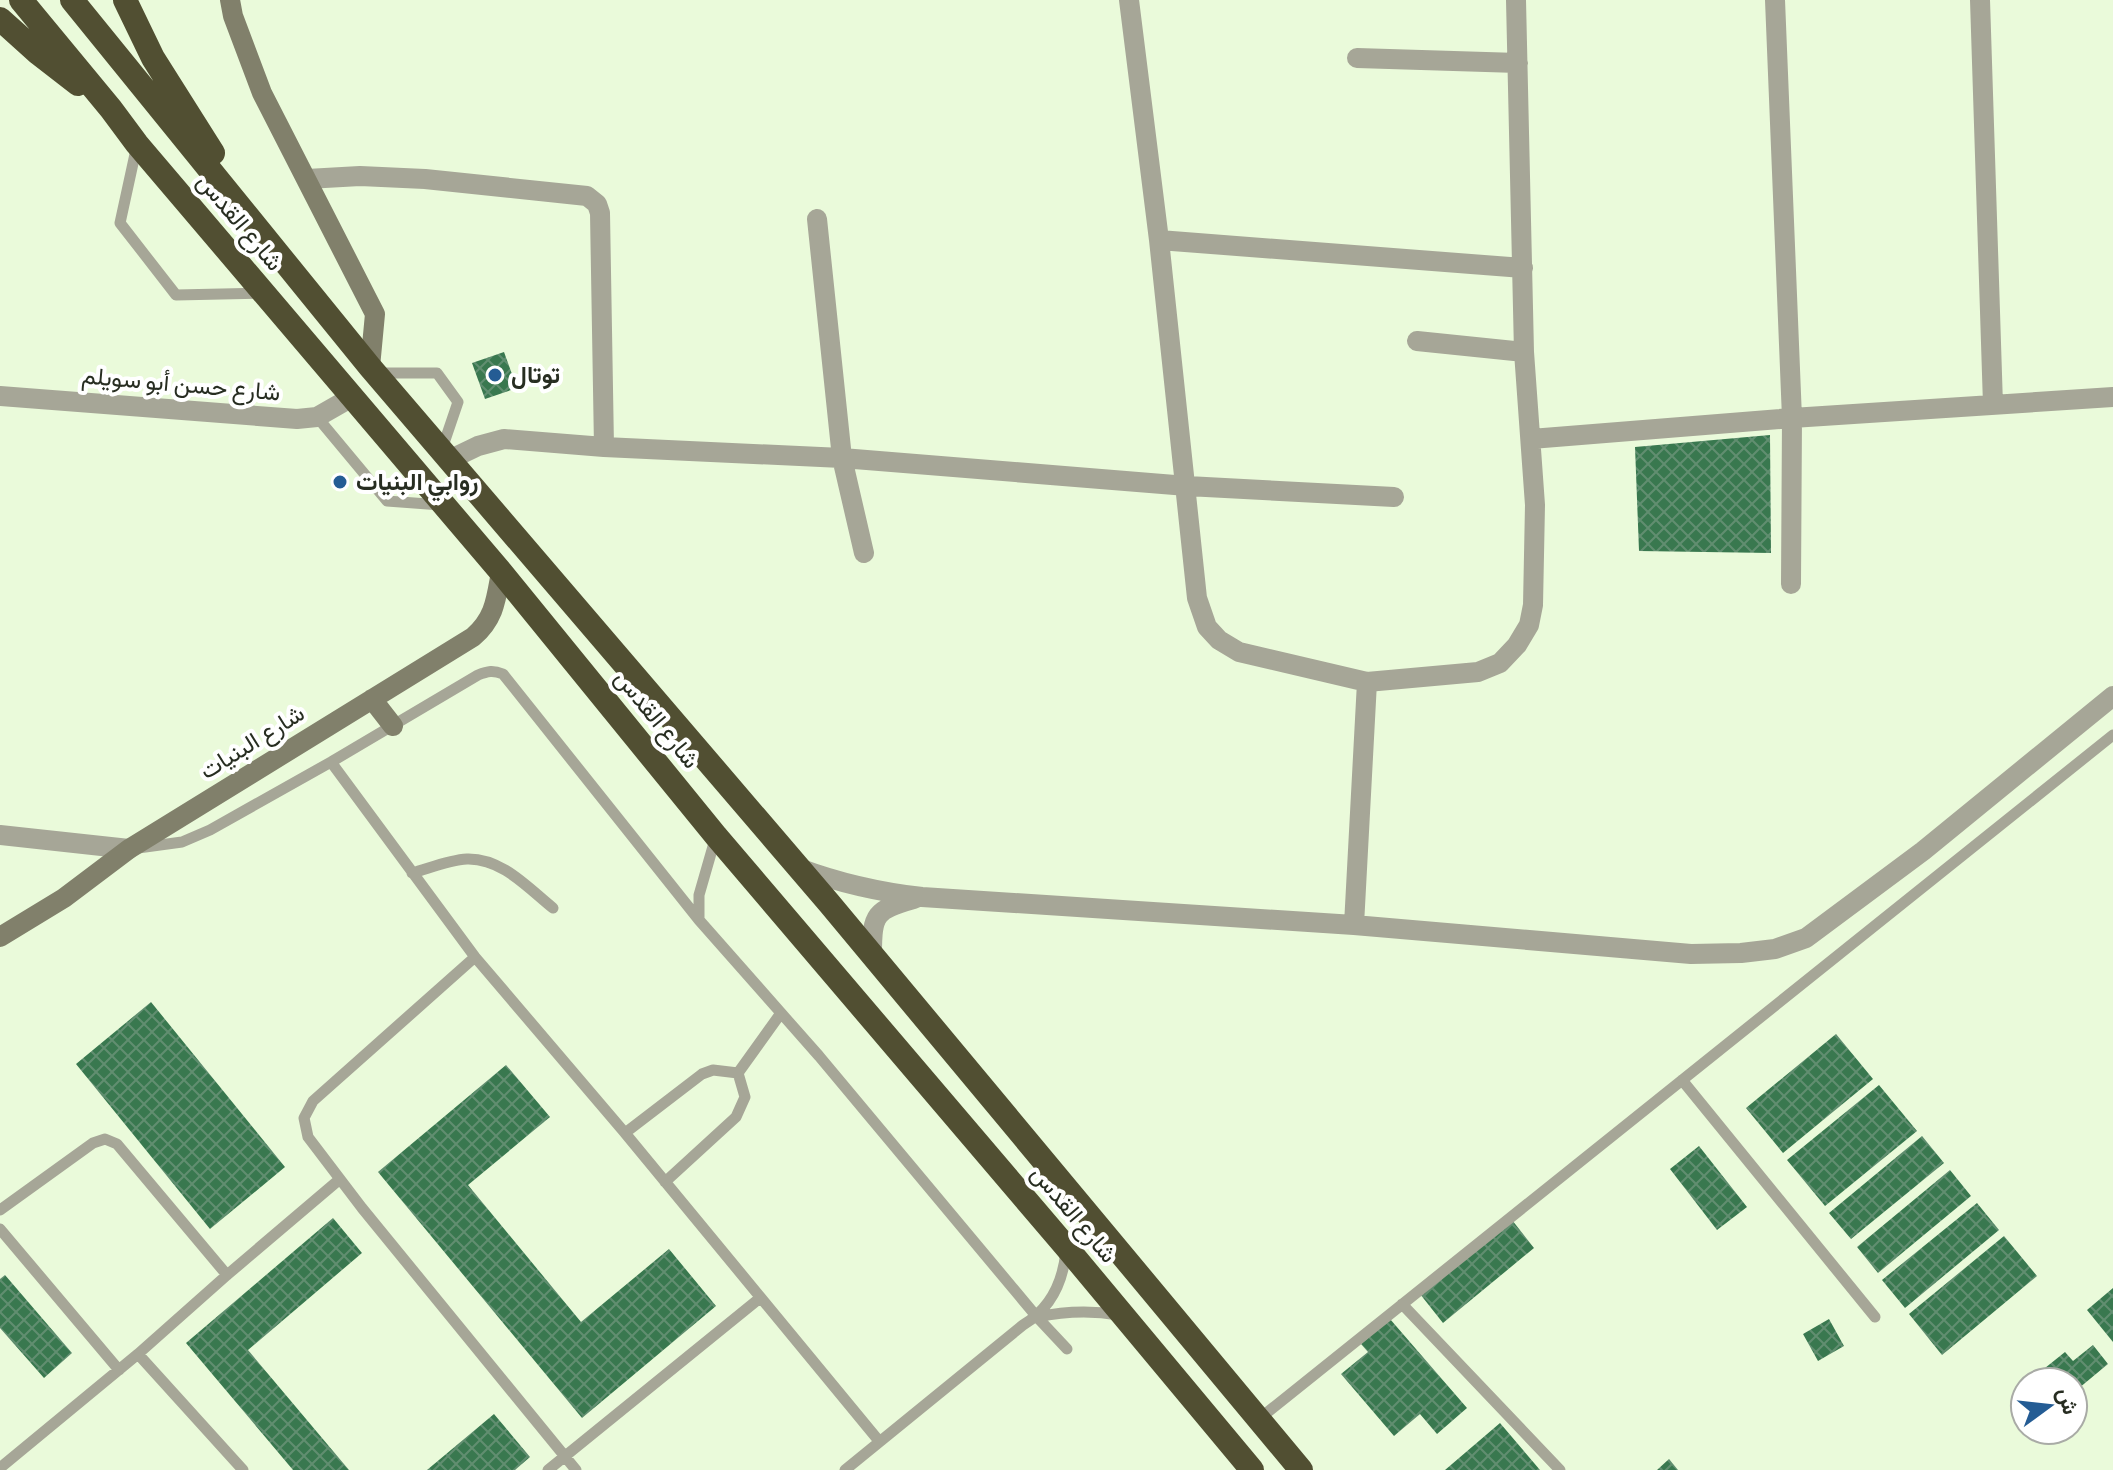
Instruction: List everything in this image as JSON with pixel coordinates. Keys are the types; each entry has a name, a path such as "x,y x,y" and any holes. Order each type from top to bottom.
{"highway":[{"name":"شارع القدس","path":"21,0 137,144 501,572 716,836 1252,1470"},
{"name":"شارع القدس","path":"72,0 373,370 872,954 1301,1470"},
{"path":"125,0 153,58 211,151 246,215"},
{"path":"0,19 38,53 111,109"}],"main road":[{"path":"230,0 262,93 375,314 373,370"},
{"name":"شارع البنيات","path":"0,937 64,898 129,849 473,637 491,617 501,572"},
{"path":"372,699 393,726"}],"street":[{"path":"1129,0 1187,486 1197,598 1207,627 1219,640 1239,652 1367,682 1478,672 1500,663 1517,645 1529,625 1533,605 1535,505 1524,352 1516,0"},
{"path":"1775,0 1792,418 1791,584"},
{"path":"1980,0 1993,405"},
{"path":"1357,58 1518,63"},
{"path":"307,179 360,176 425,179 593,199 600,213 604,447"},
{"path":"817,219 842,458 864,553"},
{"path":"1159,240 1523,268"},
{"path":"1417,341 1524,352"},
{"name":"شارع حسن أبو سويلم","path":"0,396 297,419 317,417 332,411 352,397"},
{"path":"1531,439 2113,397"},
{"path":"446,454 504,439 842,458 1187,486 1394,497"},
{"path":"1354,925 1367,682"},
{"path":"799,868 859,887 922,897 1354,925 1691,954 1775,949 1806,938 1911,861 2113,696"},
{"path":"0,835 129,849"},
{"path":"872,954 872,929 880,912 922,897"}],"lane":[{"path":"137,144 120,223 176,295 263,293"},
{"path":"373,370 437,373 458,402 446,454"},
{"path":"317,417 387,501 444,505"},
{"path":"129,849 192,838 487,671 503,674 699,920 819,1056 1067,1349"},
{"path":"1259,1419 2113,735"},
{"path":"331,762 475,957 879,1441"},
{"path":"699,920 699,895 716,836"},
{"path":"412,873 459,860 479,859 506,871 553,908"},
{"path":"475,957 313,1101 304,1118 308,1137 340,1179 576,1470"},
{"path":"738,1073 781,1013"},
{"path":"625,1133 702,1074 713,1070 738,1073"},
{"path":"665,1182 736,1117 745,1097 738,1073"},
{"path":"1682,1080 1875,1317"},
{"path":"0,1210 93,1143 105,1139 117,1144 227,1275"},
{"path":"0,1468 138,1354 340,1179"},
{"path":"0,1229 119,1370"},
{"path":"1037,1317 1058,1285 1067,1248"},
{"path":"548,1470 760,1298"},
{"path":"1402,1304 1560,1470"},
{"path":"845,1470 1023,1325 1037,1317 1088,1311 1122,1315"},
{"path":"138,1354 243,1470"}],"building":[{"name":"توتال","path":"504,352 517,388 485,399 472,363"},
{"path":"1770,435 1771,553 1639,551 1635,447"},
{"path":"151,1002 285,1167 210,1229 76,1064"},
{"path":"1836,1034 1873,1079 1783,1153 1746,1108"},
{"path":"506,1065 550,1117 468,1185 581,1322 669,1249 716,1306 582,1418 378,1172"},
{"path":"1879,1085 1917,1131 1825,1206 1787,1160"},
{"path":"1922,1136 1944,1163 1851,1239 1829,1213"},
{"path":"1699,1146 1747,1207 1717,1230 1670,1169"},
{"path":"1950,1170 1971,1196 1878,1273 1857,1247"},
{"path":"1977,1203 1999,1230 1905,1308 1882,1280"},
{"path":"333,1218 362,1253 248,1350 349,1470 293,1470 186,1343"},
{"path":"1512,1220 1534,1248 1443,1323 1420,1294"},
{"path":"2004,1236 2037,1276 1942,1355 1909,1314"},
{"path":"5,1275 72,1353 44,1378 0,1328 0,1279"},
{"path":"2113,1288 2113,1342 2087,1310"},
{"path":"1390,1319 1467,1408 1437,1434 1420,1414 1394,1436 1341,1374 1368,1352 1361,1344"},
{"path":"1829,1319 1844,1346 1818,1361 1803,1334"},
{"path":"2093,1345 2108,1364 2089,1380 2089,1366 2048,1366 2065,1352 2073,1361"},
{"path":"494,1414 530,1457 515,1470 427,1470"},
{"path":"1500,1423 1540,1470 1445,1470"},
{"path":"1669,1459 1678,1470 1657,1470"}],"place":[{"name":"توتال","path":"495,375"},
{"name":"روابي البنيات","path":"340,482"}]}
